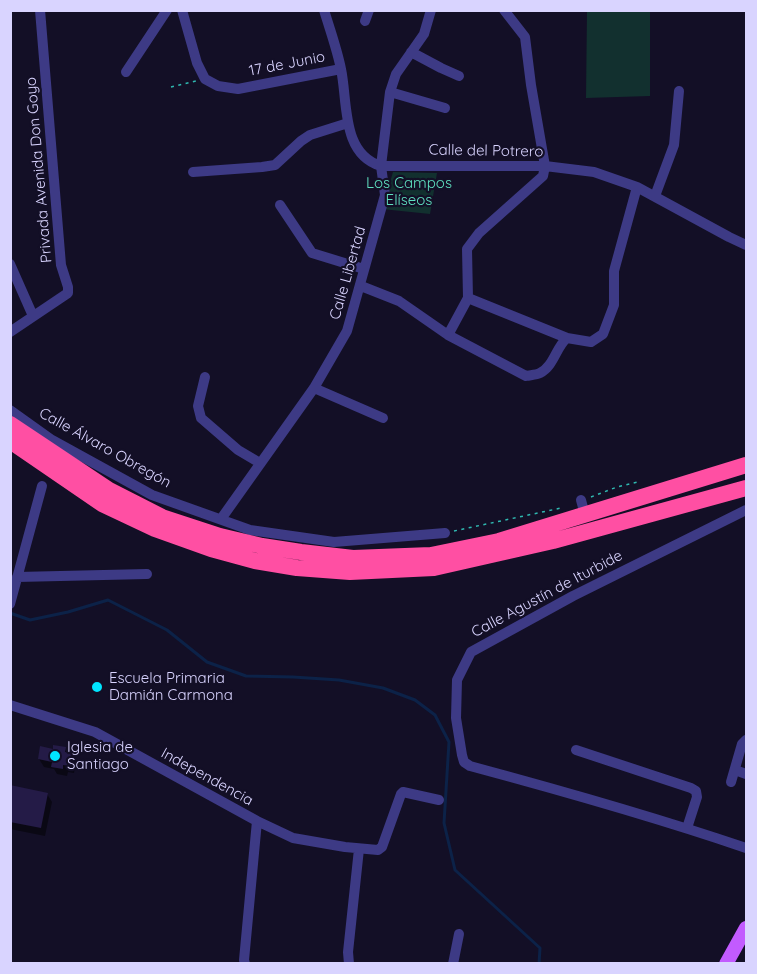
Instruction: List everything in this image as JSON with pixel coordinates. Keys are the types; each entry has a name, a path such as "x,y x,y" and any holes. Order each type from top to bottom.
{"highway":[{"path":"10,424 109,490 162,518 262,546 353,558 431,555 499,541 583,508 747,465"},
{"path":"10,441 102,504 155,529 211,549 255,561 297,568 350,572 434,568 553,541 747,488"}],"main road":[{"path":"726,963 747,928"}],"street":[{"name":"Privada Avenida Don Goyo","path":"10,332 68,293 61,265 40,10"},
{"path":"126,72 167,10"},
{"path":"182,10 197,63 205,79"},
{"path":"324,10 341,69 348,123 356,147 364,157 381,166"},
{"path":"365,21 369,10"},
{"name":"Calle Libertad","path":"221,519 314,388 347,331 386,195 381,166 390,92 396,74 424,34 431,10"},
{"path":"448,335 468,298 467,249 479,233 543,176 545,166 525,37 504,10"},
{"path":"411,52 459,76"},
{"name":"17 de Junio","path":"205,79 218,86 238,89 341,69"},
{"path":"655,196 672,154 679,91"},
{"path":"390,92 446,108"},
{"path":"193,172 275,165 310,135 348,123"},
{"name":"Calle del Potrero","path":"381,166 545,166 594,172 637,187 729,237 747,244"},
{"path":"468,298 567,338 591,342 603,334 614,304 614,271 637,187"},
{"path":"280,205 312,253 364,269"},
{"path":"10,264 33,316"},
{"path":"361,286 399,301 448,335 526,376 539,374 549,366 567,338"},
{"path":"205,377 198,406 201,418 238,450 260,463"},
{"path":"314,388 383,418"},
{"name":"Calle Álvaro Obregón","path":"10,410 52,442 152,495 250,530 334,542 445,533"},
{"path":"10,604 42,486"},
{"name":"Calle Agustín de Iturbide","path":"747,510 573,596 471,652 457,680 456,718 464,762 470,766 687,828 747,848"},
{"path":"17,578 147,574"},
{"name":"Independencia","path":"10,705 95,732 257,821 293,838 359,849"},
{"path":"731,782 742,744 747,740"},
{"path":"576,750 696,791 697,797 687,828"},
{"path":"735,770 747,774"},
{"path":"349,963 348,952 359,849 381,850 403,792 439,800"},
{"path":"244,963 257,821"},
{"path":"453,963 459,934"}],"path":[{"path":"171,87 205,79"},
{"path":"445,533 568,506 583,508 617,487 638,482"}],"green space":[{"path":"587,11 650,11 650,96 586,98"},
{"name":"Los Campos Elíseos","path":"393,172 437,173 430,214 382,209"}],"building":[{"name":"Iglesia de Santiago","path":"53,745 66,747 65,752 72,753 70,766 63,765 63,769 51,767 52,762 38,759 40,746 53,749"},
{"path":"10,785 48,793 41,828 10,822"}],"waterway":[{"path":"10,613 30,620 108,600 167,630 207,662 246,676 339,680 383,688 415,700 435,715 449,742 444,823 455,870 540,948 539,964"}],"place":[{"name":"Escuela Primaria Damián Carmona","path":"97,687"},
{"name":"Iglesia de Santiago","path":"55,756"}]}
